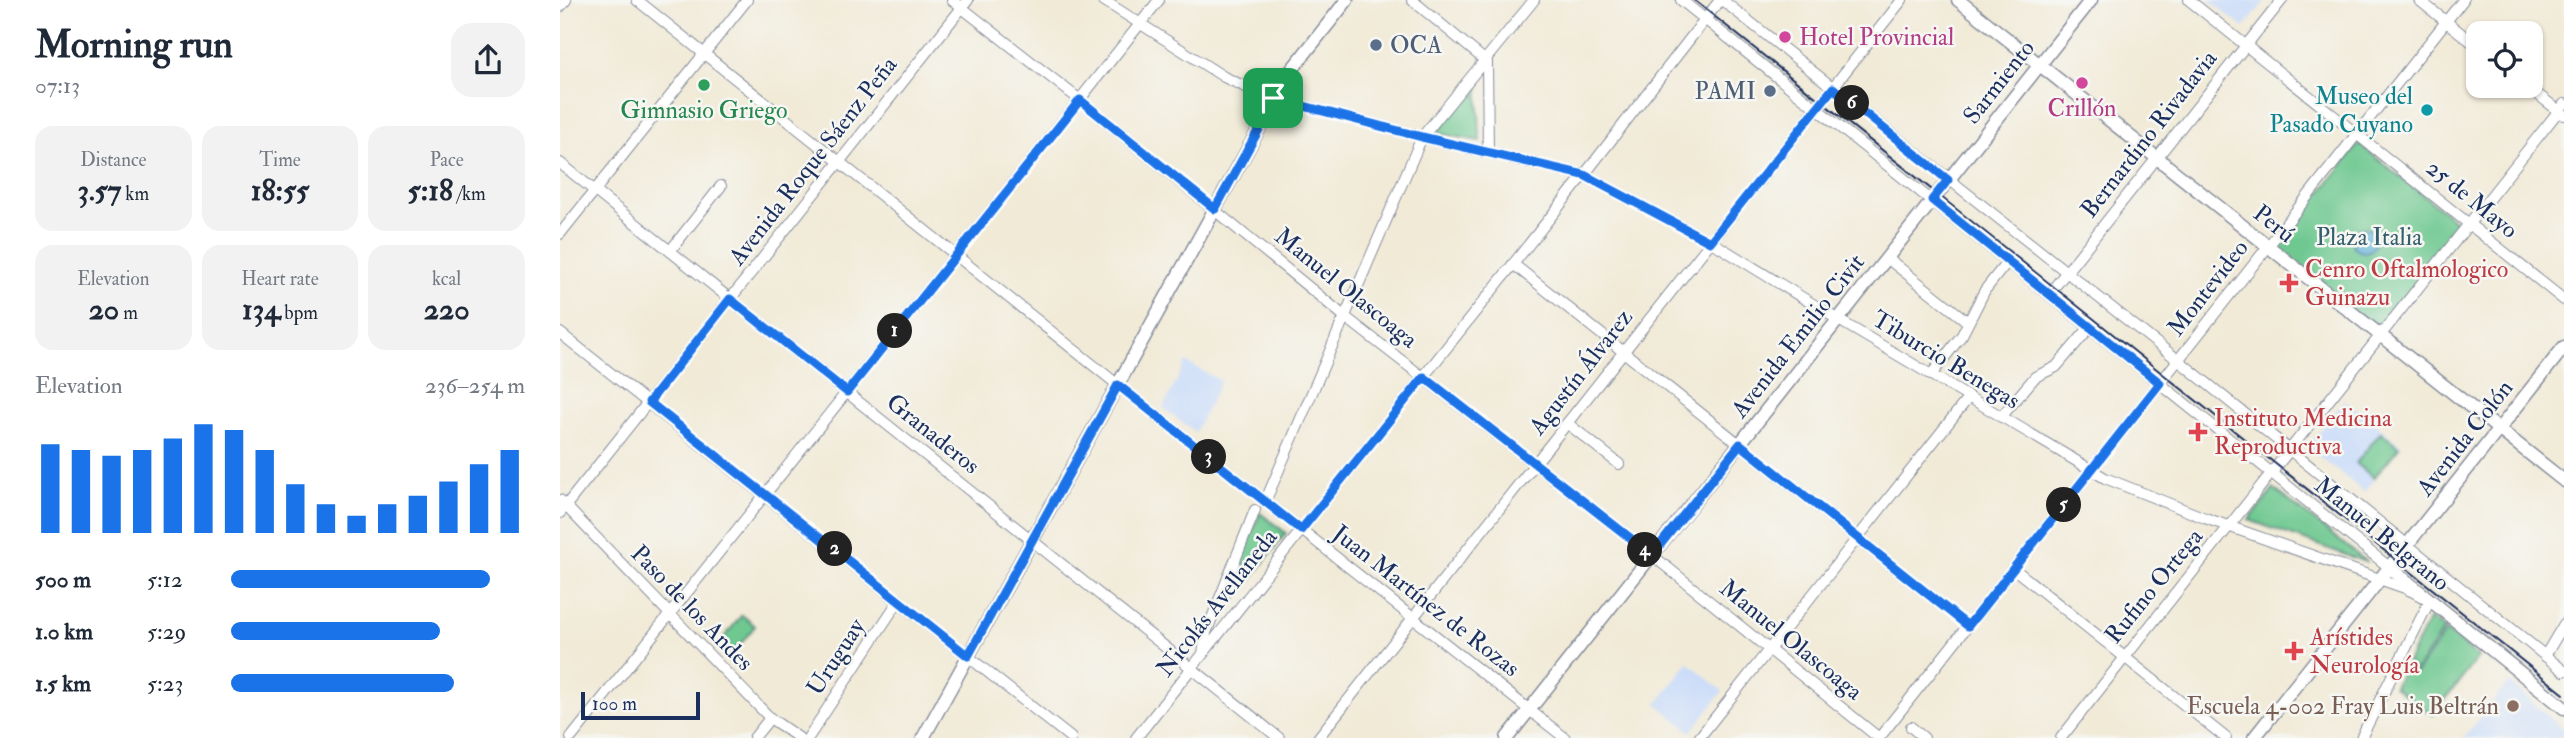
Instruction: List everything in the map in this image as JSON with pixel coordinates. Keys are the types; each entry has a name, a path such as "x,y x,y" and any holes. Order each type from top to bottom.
{"main road":[{"path":"923,738 1269,111 1279,86 1347,0"},
{"name":"Perú","path":"1958,0 2564,481"},
{"name":"Sarmiento","path":"1940,190 2091,0"},
{"name":"Avenida Emilio Civit","path":"1507,738 1940,190"},
{"name":"Avenida Colón","path":"2254,738 2564,347"},
{"name":"Manuel Belgrano","path":"2389,567 2564,708"}],"street":[{"path":"560,7 566,0"},
{"name":"Juan Martínez de Rozas","path":"637,0 1565,738"},
{"path":"560,234 747,0"},
{"name":"Manuel Olascoaga","path":"952,0 965,4 1344,316 1652,555 1879,738"},
{"name":"Tiburcio Benegas","path":"1103,0 1232,81 1273,98 1584,175 1710,242 2091,470 2228,527 2412,591 2430,600"},
{"path":"570,738 1159,0"},
{"path":"1412,0 1485,60 1488,68 1488,152"},
{"path":"1265,502 1422,137 1534,0"},
{"name":"Manuel Belgrano","path":"1681,0 1817,108 2066,273 2290,451 2403,551 2564,670"},
{"name":"Manuel Belgrano","path":"1721,0 1833,88 1940,190 2008,261 2389,567"},
{"name":"Nicolás Avellaneda","path":"1136,738 1203,654 1211,635 1301,530 1424,377 1721,0"},
{"name":"Agustín Álvarez","path":"1318,738 1902,0"},
{"name":"25 de Mayo","path":"2189,0 2564,300"},
{"name":"Bernardino Rivadavia","path":"2049,294 2282,0"},
{"path":"2420,0 2466,37"},
{"name":"Montevideo","path":"1879,738 2463,0"},
{"name":"Avenida Roque Sáenz Peña","path":"562,507 649,402 965,4"},
{"path":"2543,97 2562,110"},
{"name":"Rufino Ortega","path":"2061,738 2562,110"},
{"name":"Granaderos","path":"560,163 1279,738"},
{"path":"670,251 721,186"},
{"path":"1887,258 1968,322"},
{"path":"1931,375 1954,347 1985,290 2008,261"},
{"path":"1513,264 1968,626"},
{"path":"2001,417 2035,377 2056,367 2090,327"},
{"path":"560,332 1071,738"},
{"path":"1699,738 1969,397"},
{"path":"1567,423 1619,464"},
{"name":"Paso de los Andes","path":"562,507 769,718 799,738"},
{"path":"1211,635 1255,510"},
{"path":"2013,568 2226,738"},
{"name":"Uruguay","path":"808,738 899,600"},
{"path":"2361,738 2430,600"},
{"path":"2545,656 2564,624"},
{"path":"754,738 769,718"},
{"path":"1911,727 1924,738"}],"shaded area":[{"path":"2209,0 2266,0 2244,28"},
{"path":"1186,362 1221,381 1195,432 1163,408"},
{"path":"2345,400 2401,445 2364,492 2307,447"},
{"path":"1688,662 1723,691 1691,732 1657,704"},
{"name":"Escuela 4-002 Fray Luis Beltrán","path":"2509,682 2564,730 2560,738 2463,738"}],"green space":[{"path":"1478,83 1480,141 1437,133"},
{"name":"Plaza Italia","path":"2359,144 2462,226 2379,331 2276,249"},
{"path":"2381,432 2399,447 2374,478 2356,463"},
{"path":"2274,489 2368,563 2249,520"},
{"path":"1260,513 1286,533 1212,631"},
{"path":"742,615 755,626 731,656 718,645"},
{"path":"2430,618 2444,629 2416,670 2407,662"},
{"path":"2446,631 2478,657 2433,715 2394,687 2405,665 2416,673"}],"water":[{"path":"2364,228 2373,231 2376,240 2373,249 2364,252 2355,249 2352,240 2355,231"}],"tram line":[{"path":"1694,0 2564,694"}],"place":[{"name":"Hotel Provincial","path":"1785,37"},
{"name":"OCA","path":"1376,45"},
{"name":"Crillón","path":"2082,83"},
{"name":"Gimnasio Griego","path":"704,85"},
{"name":"PAMI","path":"1770,91"},
{"name":"Museo del Pasado Cuyano","path":"2427,110"},
{"name":"Cenro Oftalmologico Guinazu","path":"2289,283"},
{"name":"Instituto Medicina Reproductiva","path":"2198,432"},
{"name":"Arístides Neurología","path":"2294,651"},
{"name":"Escuela 4-002 Fray Luis Beltrán","path":"2513,706"}],"route":[{"path":"1833,88 1948,180 1932,200 2160,383 1968,626 1740,444 1652,555 1424,377 1301,530 1118,385 968,656 649,402 730,299 847,392 1080,100 1215,209 1269,111 1273,98 1584,175 1710,242 1833,88"}]}
